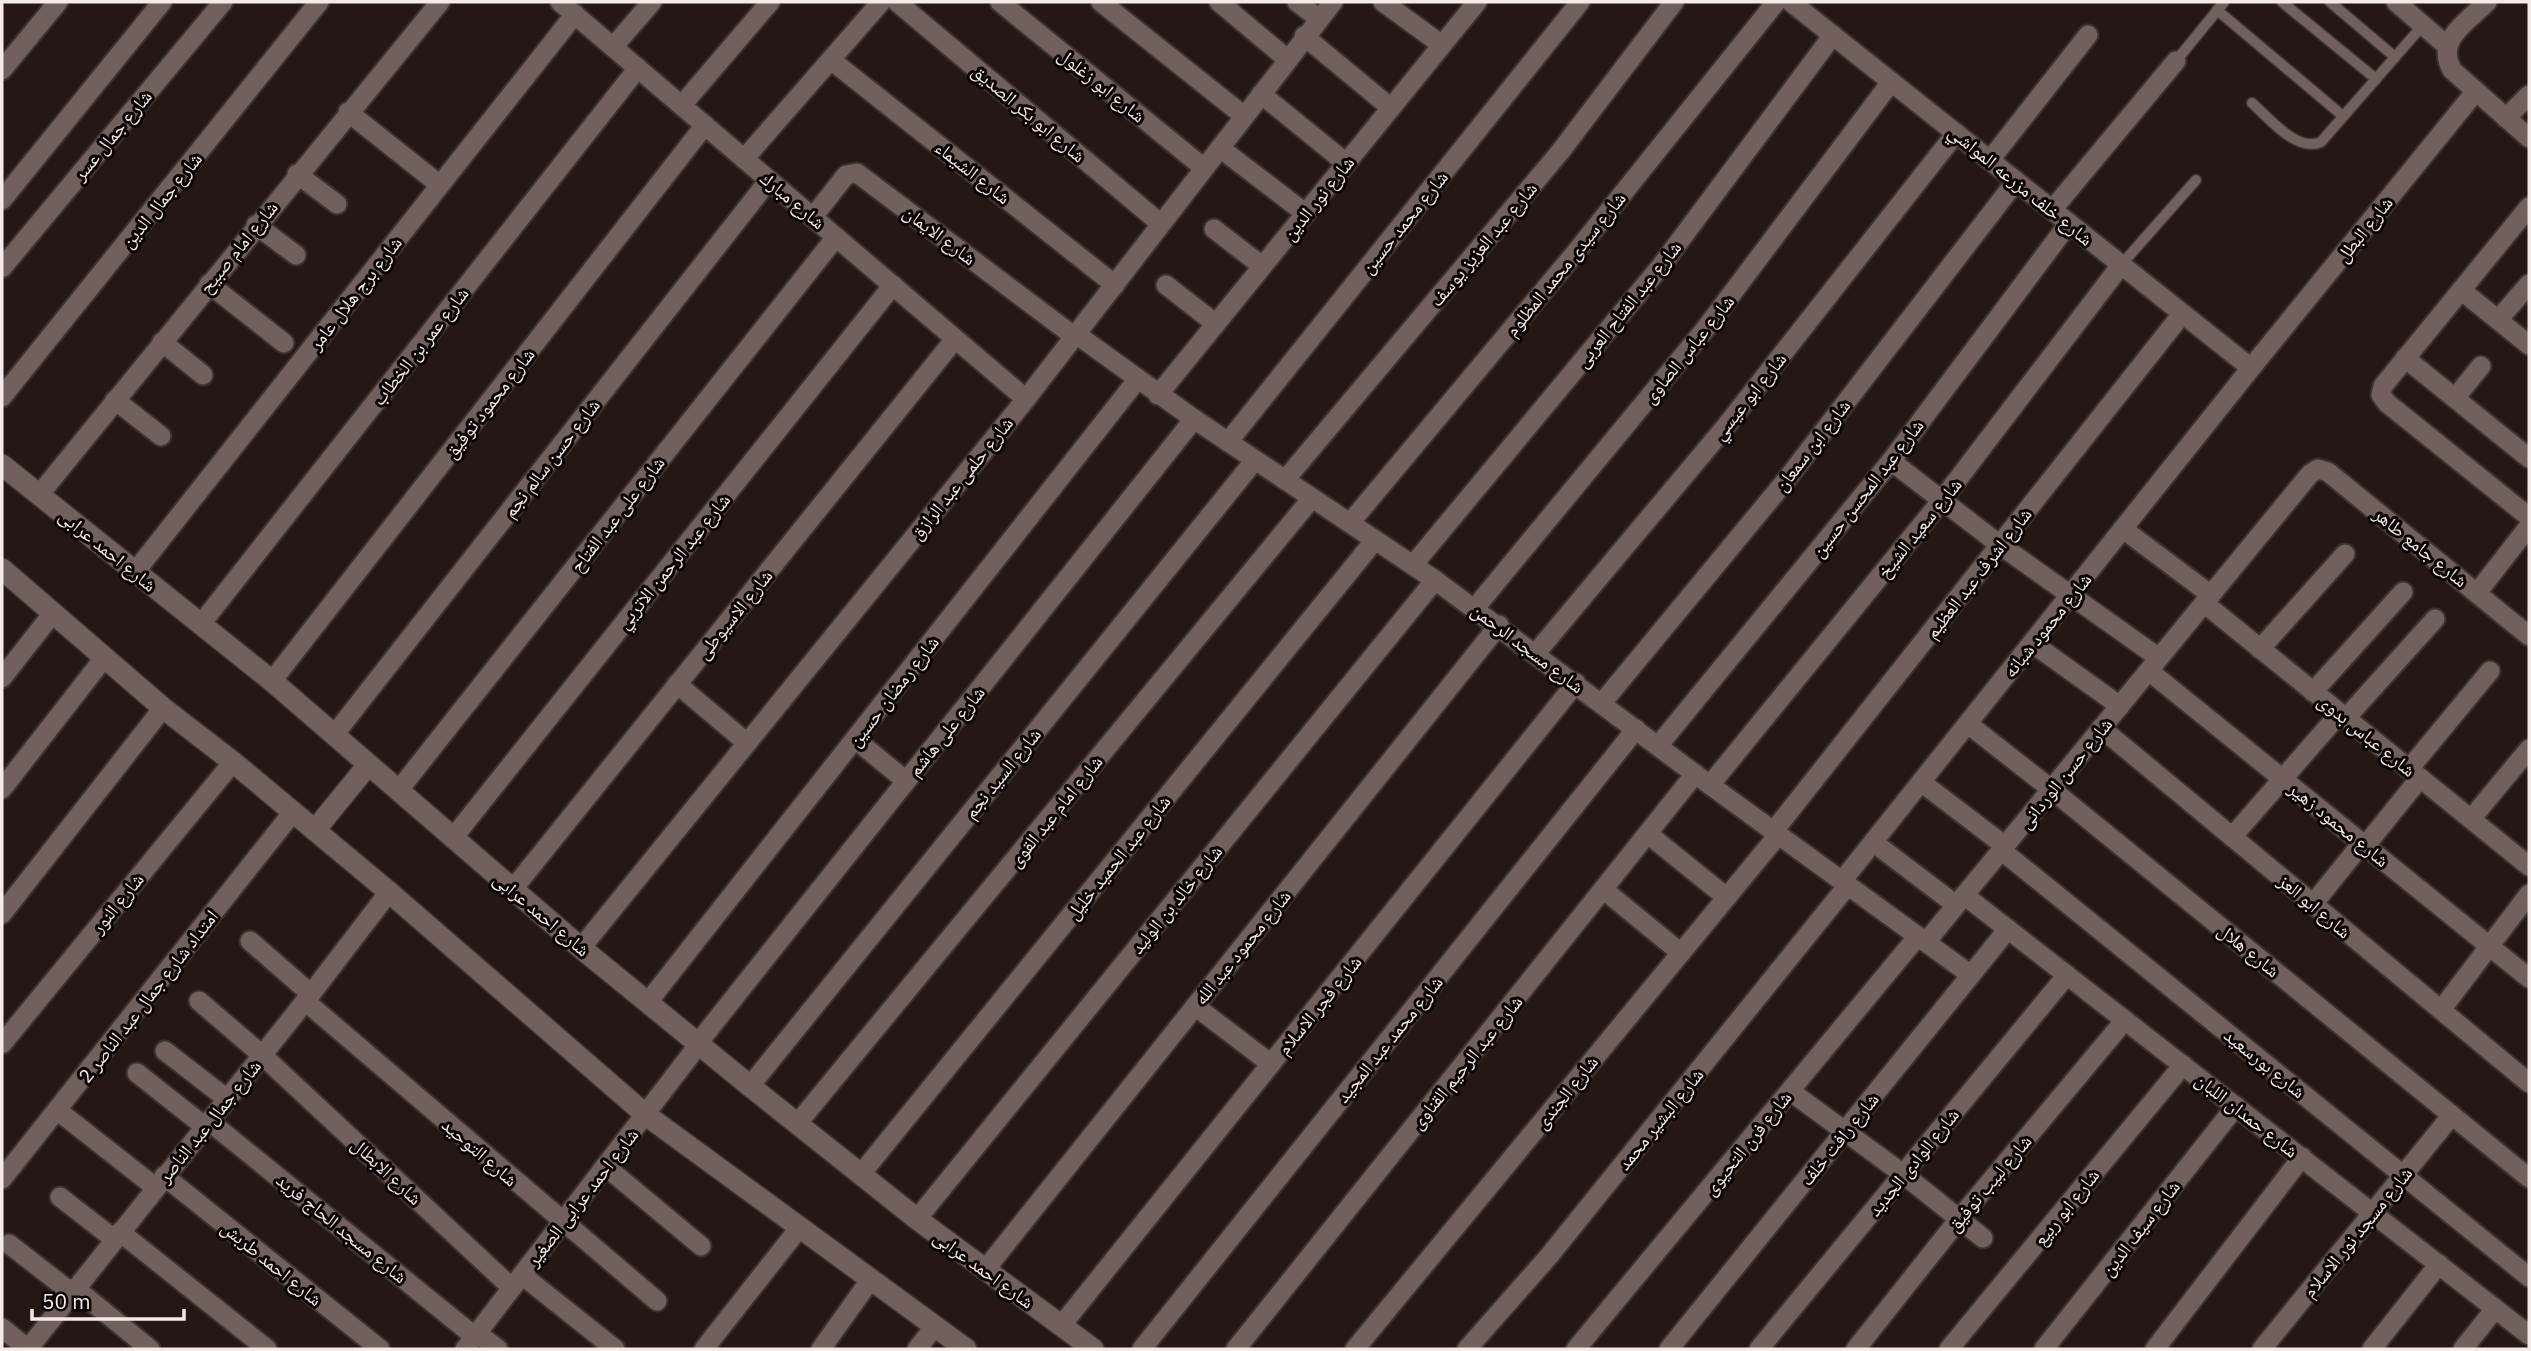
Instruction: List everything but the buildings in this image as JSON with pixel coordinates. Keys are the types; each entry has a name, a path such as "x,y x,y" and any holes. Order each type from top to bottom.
{"street":[{"path":"2,200 162,2"},
{"name":"شارع جمال عسر","path":"2,268 222,2"},
{"name":"شارع جمال الدين","path":"2,397 320,2"},
{"name":"شارع امام صبيح","path":"38,495 297,174 440,2"},
{"path":"613,47 652,2"},
{"path":"682,105 770,2"},
{"path":"744,159 881,2"},
{"name":"شارع ابو بكر الصديق","path":"897,2 1161,225"},
{"name":"شارع ابو زغلول","path":"1000,2 1204,168"},
{"path":"1101,2 1244,116"},
{"path":"1219,2 1287,59"},
{"path":"1297,2 1318,18"},
{"name":"شارع حلمى عبد الرازق","path":"581,948 1026,399 1304,36 1333,2"},
{"path":"1383,2 1441,45"},
{"name":"شارع نور الدين","path":"1158,394 1477,2"},
{"name":"شارع محمد حسين","path":"1228,442 1580,2"},
{"name":"شارع عبد العزيز يوسف","path":"1285,480 1560,152 1674,2"},
{"name":"شارع سيدى محمد المظلوم","path":"1350,523 1576,252 1776,2"},
{"name":"شارع خلف مزرعه المواشي","path":"1791,2 2251,368"},
{"path":"2396,2 2423,25 2450,40"},
{"path":"2487,2 2450,40 2446,58 2452,70 2529,138"},
{"path":"2,70 55,3"},
{"name":"شارع مبارك","path":"568,8 1026,399"},
{"name":"شارع برج هلال عامر","path":"135,572 440,185 568,8"},
{"name":"شارع عبد الفتاح العربى","path":"1413,565 1661,266 1833,35"},
{"path":"1990,160 2088,35"},
{"path":"1304,36 1391,108"},
{"name":"شارع الشيماء","path":"831,60 1115,285"},
{"path":"2052,210 2176,61"},
{"name":"شارع عمر بن الخطاب","path":"201,624 638,68"},
{"name":"شارع عباس الصاوى","path":"1475,608 1706,328 1891,82"},
{"name":"شارع البطل","path":"2251,368 2476,91"},
{"path":"1261,94 1346,163"},
{"path":"2506,118 2529,95"},
{"path":"348,112 440,185"},
{"name":"شارع محمود توفيق","path":"272,681 705,125"},
{"name":"شارع ابو عيسي","path":"1536,653 1726,426 1956,133"},
{"path":"1220,148 1305,213"},
{"name":"شارع الايمان","path":"813,217 846,175 857,173 1075,335"},
{"path":"297,174 337,205"},
{"name":"شارع حسن سالم نجم","path":"334,736 769,180"},
{"name":"شارع ابن سمعان","path":"1602,703 1787,479 2016,181"},
{"path":"2529,207 2405,358 2383,386 2381,395 2387,403 2529,517"},
{"name":"شارع عبد المحسن حسين","path":"1658,746 1891,461 2069,223"},
{"path":"256,225 296,255"},
{"path":"1214,229 1262,266"},
{"name":"شارع على عبد الفتاح","path":"398,791 836,237"},
{"name":"شارع سعيد الشيخ","path":"1703,780 1942,500 2121,265"},
{"path":"209,284 284,342"},
{"path":"2498,320 2529,284"},
{"name":"شارع عبد الرحمن الاتربي","path":"453,838 893,285"},
{"path":"1166,285 1216,324"},
{"path":"2461,290 2529,345"},
{"name":"شارع اشرف عبد العظيم","path":"1776,833 2182,314"},
{"name":"شارع مسجد الرحمن","path":"1075,335 1194,419 1499,625 1703,780 1971,975"},
{"name":"شارع الاسيوطى","path":"513,889 955,338"},
{"path":"162,342 203,375"},
{"path":"2405,358 2529,458"},
{"path":"2455,398 2481,366"},
{"name":"شارع محمود شبانه","path":"1845,883 1921,782 2251,368"},
{"name":"شارع رمضان حسين","path":"648,1002 1137,380"},
{"path":"115,400 160,436"},
{"name":"شارع على هاشم","path":"698,1043 1194,419"},
{"name":"شارع السيد نجم","path":"750,1086 1255,460"},
{"name":"شارع محمود زهير","path":"1891,461 2070,595 2154,664 2283,778 2529,978"},
{"name":"شارع احمد عرابى","path":"2,465 272,681 581,948 750,1086 917,1219 1093,1349"},
{"name":"شارع جامع طاهر","path":"2310,474 2318,469 2328,472 2529,636"},
{"name":"شارع حسن الوردانى","path":"1922,939 1960,900 2310,474"},
{"name":"شارع امام عبد القوى","path":"797,1124 1312,498"},
{"path":"2477,593 2529,526"},
{"name":"شارع عباس بدوى","path":"2123,529 2207,599 2260,649 2528,862"},
{"name":"شارع عبد الحميد خليل","path":"861,1174 1375,540"},
{"path":"2260,649 2345,554"},
{"path":"4,575 389,892 646,1115 966,1349"},
{"name":"شارع خالد بن الوليد","path":"917,1219 1435,580"},
{"path":"2313,692 2403,592"},
{"path":"2,678 52,613"},
{"path":"2232,837 2283,778 2435,619"},
{"name":"شارع محمود عبد الله","path":"985,1270 1499,625"},
{"path":"2032,643 2120,706"},
{"path":"2,789 104,658"},
{"path":"2313,904 2365,844 2490,671"},
{"path":"677,684 747,743"},
{"name":"شارع فجر الاسلام","path":"1061,1326 1576,684"},
{"path":"2,914 163,708"},
{"name":"شارع هلال","path":"1968,724 2529,1178"},
{"name":"شارع محمد عبد المجيد","path":"1142,1349 1636,729"},
{"name":"شارع ابو العز","path":"2101,729 2529,1083"},
{"path":"855,739 906,781"},
{"path":"2471,819 2529,749"},
{"name":"شارع النور","path":"2,1044 233,762"},
{"path":"315,830 368,765"},
{"name":"شارع عبد الرحيم القناوى","path":"1236,1349 1648,834 1703,780"},
{"name":"شارع بورسعيد","path":"1921,782 2529,1277"},
{"name":"امتداد شارع جمال عبد الناصر 2","path":"2,1179 293,812"},
{"name":"شارع الجندى","path":"1355,1349 1681,953 1776,833"},
{"path":"1648,834 1726,897"},
{"name":"شارع حمدان اللبان","path":"1874,842 2008,929 2529,1335"},
{"name":"شارع البشير محمد","path":"1467,1349 1549,1256 1845,883"},
{"path":"1604,890 1681,953"},
{"name":"شارع جمال عبد الناصر","path":"28,1349 308,998 389,892"},
{"path":"2441,1010 2529,894"},
{"name":"شارع رافت خلف","path":"1669,1349 2008,929"},
{"name":"شارع فرن التحيوى","path":"1576,1349 1790,1091 1922,939"},
{"name":"شارع التوحيد","path":"250,941 308,998 562,1222 657,1301"},
{"name":"شارع الوادى الجديد","path":"1759,1349 2067,975"},
{"name":"شارع الابطال","path":"199,1001 517,1281 615,1349"},
{"path":"1195,1006 1271,1064"},
{"name":"شارع لبيب توفيق","path":"1856,1349 1959,1219 2125,1020"},
{"name":"شارع احمد عرابى الصغير","path":"472,1339 646,1115 698,1043"},
{"path":"165,1051 227,1099"},
{"name":"شارع ابو ربيع","path":"1949,1349 2183,1065"},
{"name":"شارع مسجد الحاج فريد","path":"137,1073 207,1124 472,1339"},
{"path":"1790,1091 1903,1174 1983,1238"},
{"name":"شارع سيف الدين","path":"2043,1349 2236,1106"},
{"name":"شارع احمد طربش","path":"57,1110 160,1182 380,1349"},
{"name":"شارع مسجد نور الاسلام","path":"2262,1349 2452,1115"},
{"path":"2155,1349 2302,1157"},
{"path":"605,1167 701,1245"},
{"path":"60,1197 117,1236 267,1349"},
{"path":"704,1349 800,1227"},
{"path":"9,1244 150,1349"},
{"path":"2372,1349 2439,1264"},
{"path":"821,1349 871,1279"},
{"path":"2463,1349 2495,1308"},
{"path":"917,1349 935,1326"},
{"path":"2,1328 28,1349"},
{"path":"472,1339 498,1349"}],"lane":[{"path":"2281,2 2376,79"},
{"path":"2330,2 2395,57"},
{"path":"2176,61 2220,6 2343,116"},
{"path":"2252,103 2299,143 2307,146 2320,142 2423,25"},
{"path":"2121,265 2196,180"}]}
